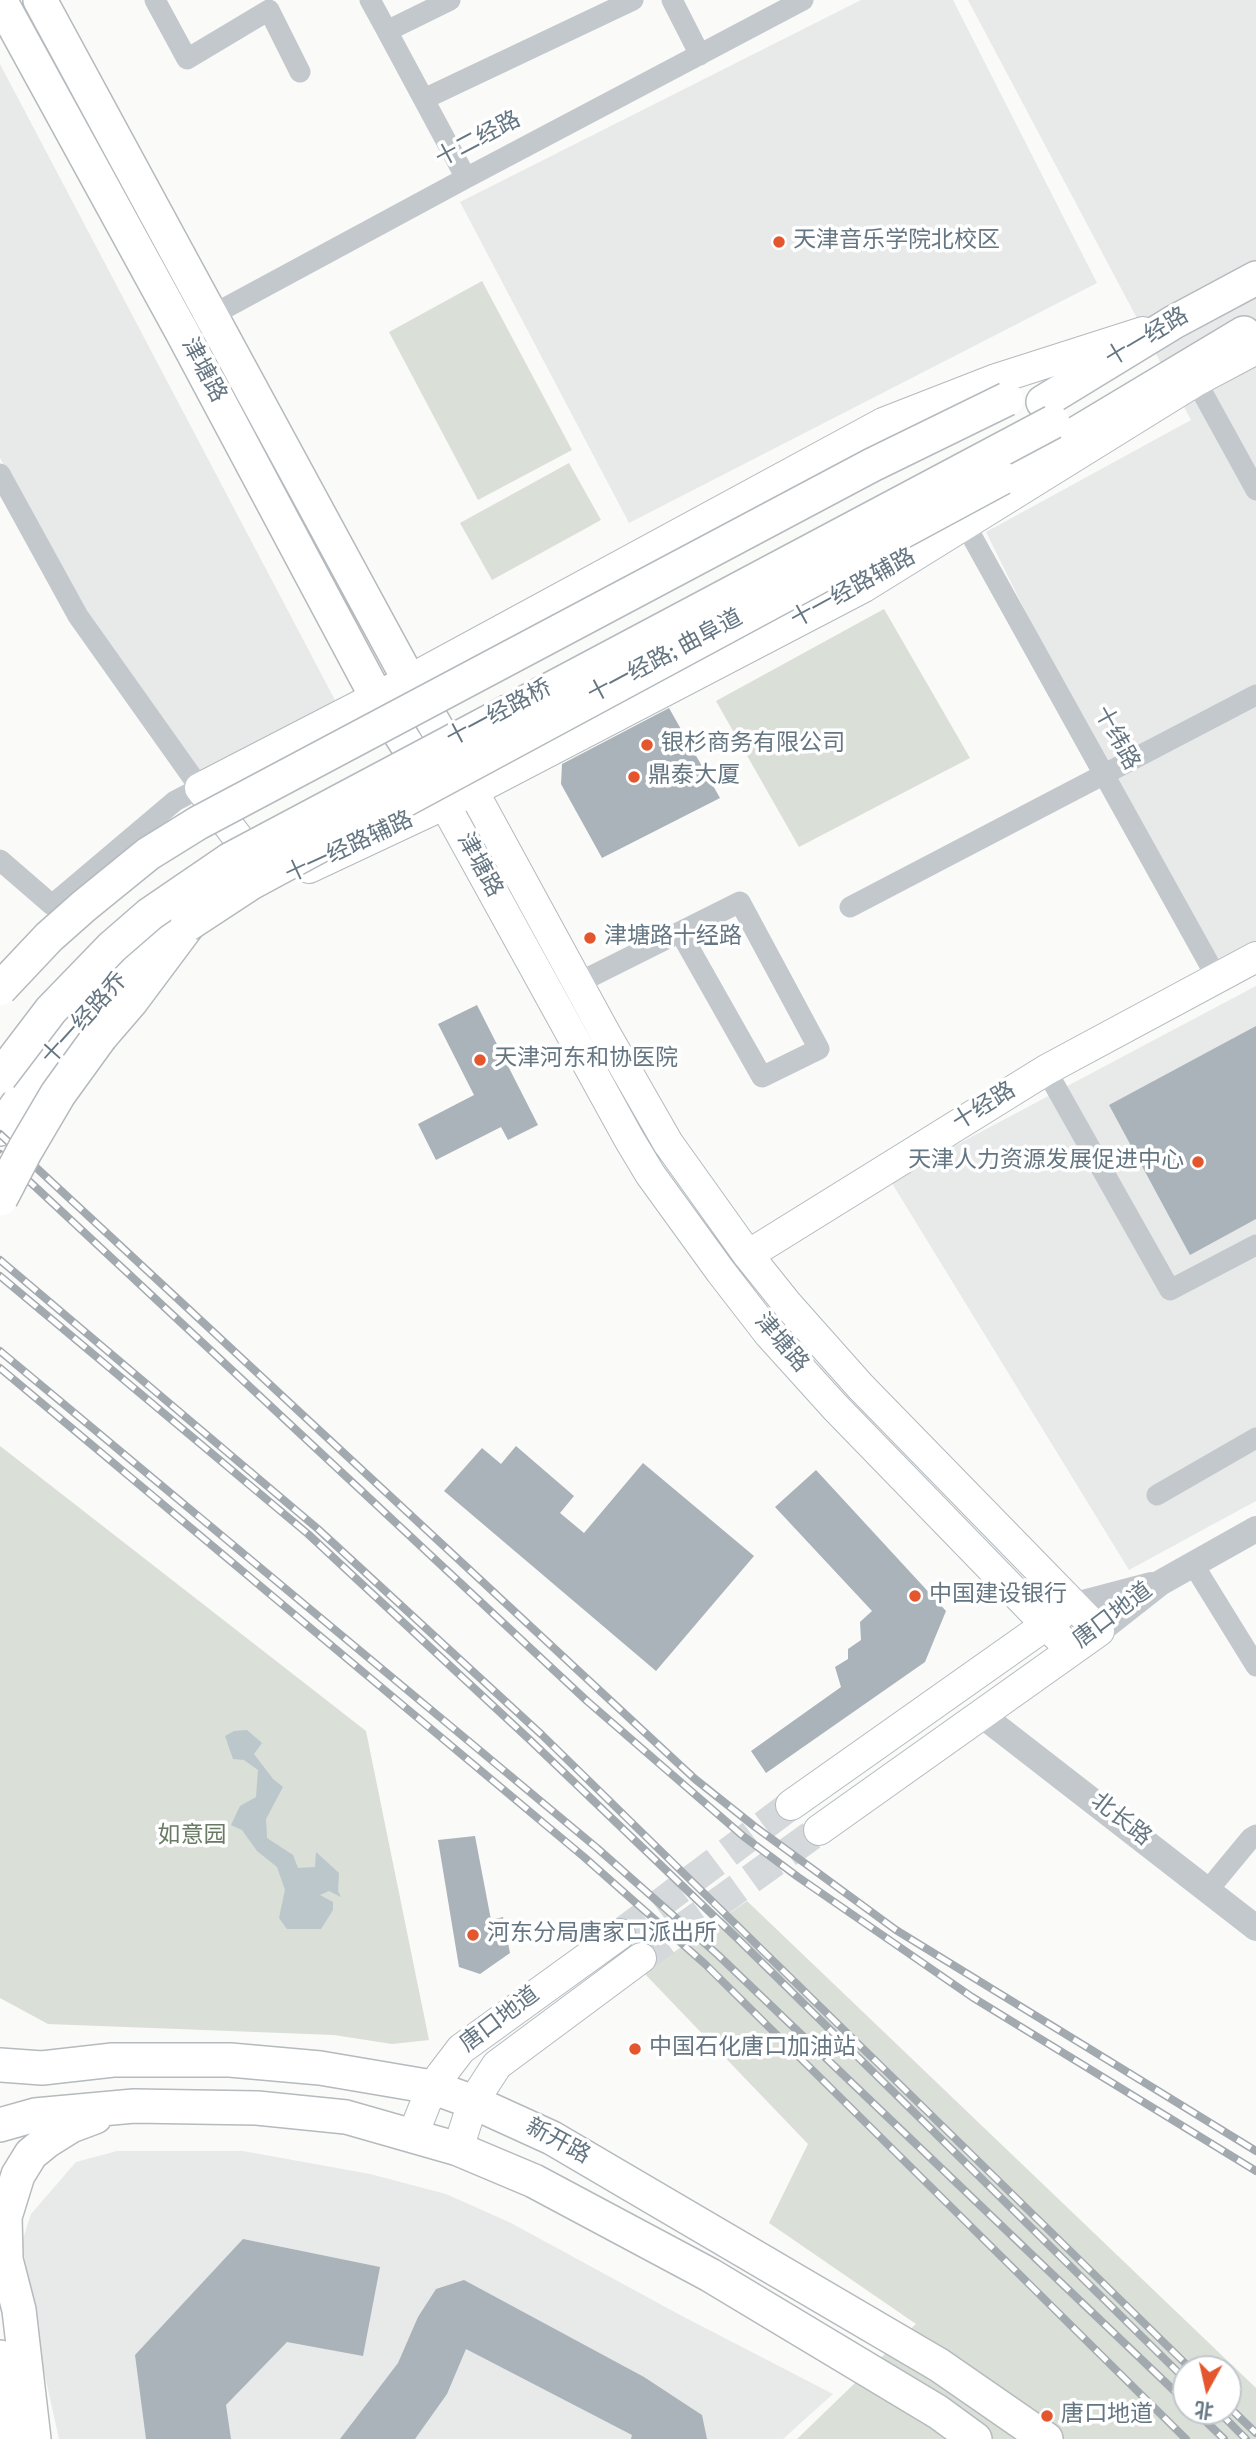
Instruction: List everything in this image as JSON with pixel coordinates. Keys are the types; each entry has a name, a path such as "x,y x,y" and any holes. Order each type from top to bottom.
{"highway":[{"path":"0,1198 58,1094 187,925"}],"main road":[{"name":"津塘路","path":"0,0 182,332 376,696 459,798 578,983 668,1143 748,1255 788,1305 860,1386 1099,1631"},
{"name":"津塘路","path":"40,0 409,680 459,798 629,1139 650,1174 720,1272 769,1334 835,1407 1071,1650"},
{"name":"十一经路","path":"1048,412 1174,322 1256,278"},
{"name":"十一经路桥","path":"0,989 49,937 84,906 148,854 198,822 811,496 1007,399 1174,322"},
{"path":"200,788 409,680 883,423 996,379 1174,322"},
{"name":"十一经路","path":"1048,412 1252,336"},
{"name":"十一经路辅路","path":"200,788 273,885 459,798 864,587 1196,381 1252,336"},
{"name":"十一经路; 曲阜道","path":"187,925 251,883 1002,478 1252,336"},
{"name":"十一经路桥","path":"0,1044 38,994 93,934 157,882 297,799 1048,412"},
{"name":"十一经路桥","path":"0,1077 51,1010 112,947 150,914 229,860 1048,412"},
{"name":"十一经路乔","path":"0,1129 82,1016 136,964 187,925"},
{"name":"十经路","path":"748,1255 1046,1070 1256,957"},
{"name":"唐口地道","path":"791,1805 1075,1605"},
{"name":"唐口地道","path":"819,1830 1099,1631"},
{"name":"唐口地道","path":"413,2135 432,2087 461,2049 620,1934"},
{"name":"唐口地道","path":"458,2149 473,2102 496,2065 641,1958"},
{"path":"0,2043 54,2057 113,2060"},
{"name":"新开路","path":"0,2065 42,2068 113,2060 230,2060 307,2067 432,2087 473,2102 552,2138 939,2365 1046,2439"},
{"path":"10,2439 13,2362 19,2310 3,2246 5,2217 18,2175 31,2154 71,2126 134,2106"},
{"name":"新开路","path":"0,2125 35,2115 134,2106 257,2108 346,2117 458,2149 534,2181 710,2275 938,2412 975,2439"},
{"path":"0,2332 13,2362 34,2439"},
{"path":"0,2341 13,2362"}],"street":[{"path":"155,0 187,59 273,3 300,72"},
{"path":"370,0 466,178"},
{"path":"387,31 450,0"},
{"path":"424,99 633,0"},
{"path":"672,0 700,55"},
{"name":"十二经路","path":"182,332 700,55 789,3"},
{"path":"1196,381 1256,490"},
{"path":"0,474 78,616 200,788 175,801 52,905 0,860"},
{"name":"十纬路","path":"965,526 1217,978"},
{"path":"850,907 1256,695"},
{"path":"578,983 680,932 740,902 819,1049 762,1077 680,932"},
{"path":"1046,1070 1170,1290 1256,1245"},
{"name":"十经路","path":"720,1272 748,1255"},
{"path":"1157,1495 1256,1438"},
{"path":"1160,1583 1256,1529"},
{"path":"1193,1564 1256,1666"},
{"name":"唐口地道","path":"1075,1605 1160,1583"},
{"name":"唐口地道","path":"1099,1631 1160,1583"},
{"name":"北长路","path":"983,1716 1256,1928"},
{"path":"1208,1890 1256,1835"}],"shaded area":[{"name":"天津音乐学院北校区","path":"861,0 953,0 1097,283 629,523 460,202"},
{"path":"968,0 1256,0 1256,945 1205,974 986,532 1191,420"},
{"path":"0,64 336,702 186,785 83,613 0,458"},
{"path":"1256,986 1256,1501 1129,1570 890,1180"},
{"path":"247,1730 262,1743 254,1754 273,1779 283,1787 266,1819 267,1838 293,1855 298,1868 315,1867 316,1852 339,1873 338,1891 341,1897 329,1891 320,1895 333,1902 333,1910 321,1929 287,1929 279,1918 285,1890 277,1867 257,1851 242,1830 231,1825 240,1806 256,1797 258,1770 244,1760 233,1759 225,1736 234,1731"},
{"path":"117,2151 243,2151 370,2174 446,2194 511,2223 833,2394 783,2439 59,2439 39,2349 22,2242 31,2214 76,2162"}],"green space":[{"path":"482,281 572,450 478,500 389,332"},
{"path":"569,463 601,520 492,580 460,523"},
{"path":"884,609 970,758 799,847 716,701"},
{"name":"如意园","path":"0,1446 366,1731 429,2040 392,2044 334,2035 48,2024 0,1998"},
{"path":"747,1901 1222,2355 1172,2355 1172,2425 1242,2425 1242,2375 1256,2388 1256,2439 797,2439 916,2324 769,2223 808,2144 644,1973"}],"building":[{"name":"鼎泰大厦","path":"669,708 720,798 602,858 561,784 562,764"},
{"name":"天津河东和协医院","path":"477,1005 538,1125 508,1140 501,1127 436,1160 418,1124 474,1095 438,1024"},
{"name":"天津人力资源发展促进中心","path":"1256,1026 1256,1219 1190,1255 1109,1105"},
{"path":"516,1446 574,1496 560,1513 584,1533 643,1463 754,1556 656,1671 444,1491 482,1448 501,1464"},
{"path":"816,1470 946,1611 925,1662 766,1773 751,1751 841,1687 835,1667 848,1659 848,1649 861,1640 860,1622 872,1611 775,1507"},
{"path":"475,1836 491,1920 503,1917 510,1953 480,1974 459,1967 438,1840"},
{"path":"243,2239 380,2267 363,2356 287,2342 226,2405 231,2439 146,2439 135,2355"},
{"path":"464,2280 644,2377 702,2415 707,2439 631,2439 632,2435 466,2349 447,2394 415,2439 340,2439 398,2363 418,2317 436,2289"}],"tunnel":[{"path":"620,1934 791,1805"},
{"path":"641,1958 819,1830"}],"railway":[{"path":"0,1134 695,1779 754,1826 896,1930 1256,2151"},
{"path":"0,1154 587,1701 743,1836 972,1997 1256,2171"},
{"path":"0,1260 318,1529 542,1735 1177,2355"},
{"path":"0,1276 308,1534 531,1741 739,1940 1172,2366"},
{"path":"0,1351 597,1848 718,1955 1172,2389"},
{"path":"0,1368 584,1857 705,1964 1186,2439"},
{"path":"1242,2420 1256,2433"},
{"path":"1210,2425 1224,2439"},
{"path":"1232,2425 1246,2439"}],"place":[{"name":"天津音乐学院北校区","path":"779,242"},
{"name":"银杉商务有限公司","path":"647,745"},
{"name":"鼎泰大厦","path":"634,777"},
{"name":"津塘路十经路","path":"590,938"},
{"name":"天津河东和协医院","path":"480,1060"},
{"name":"天津人力资源发展促进中心","path":"1198,1162"},
{"name":"中国建设银行","path":"915,1596"},
{"name":"河东分局唐家口派出所","path":"473,1935"},
{"name":"中国石化唐口加油站","path":"635,2049"},
{"name":"唐口地道","path":"1047,2416"}]}
